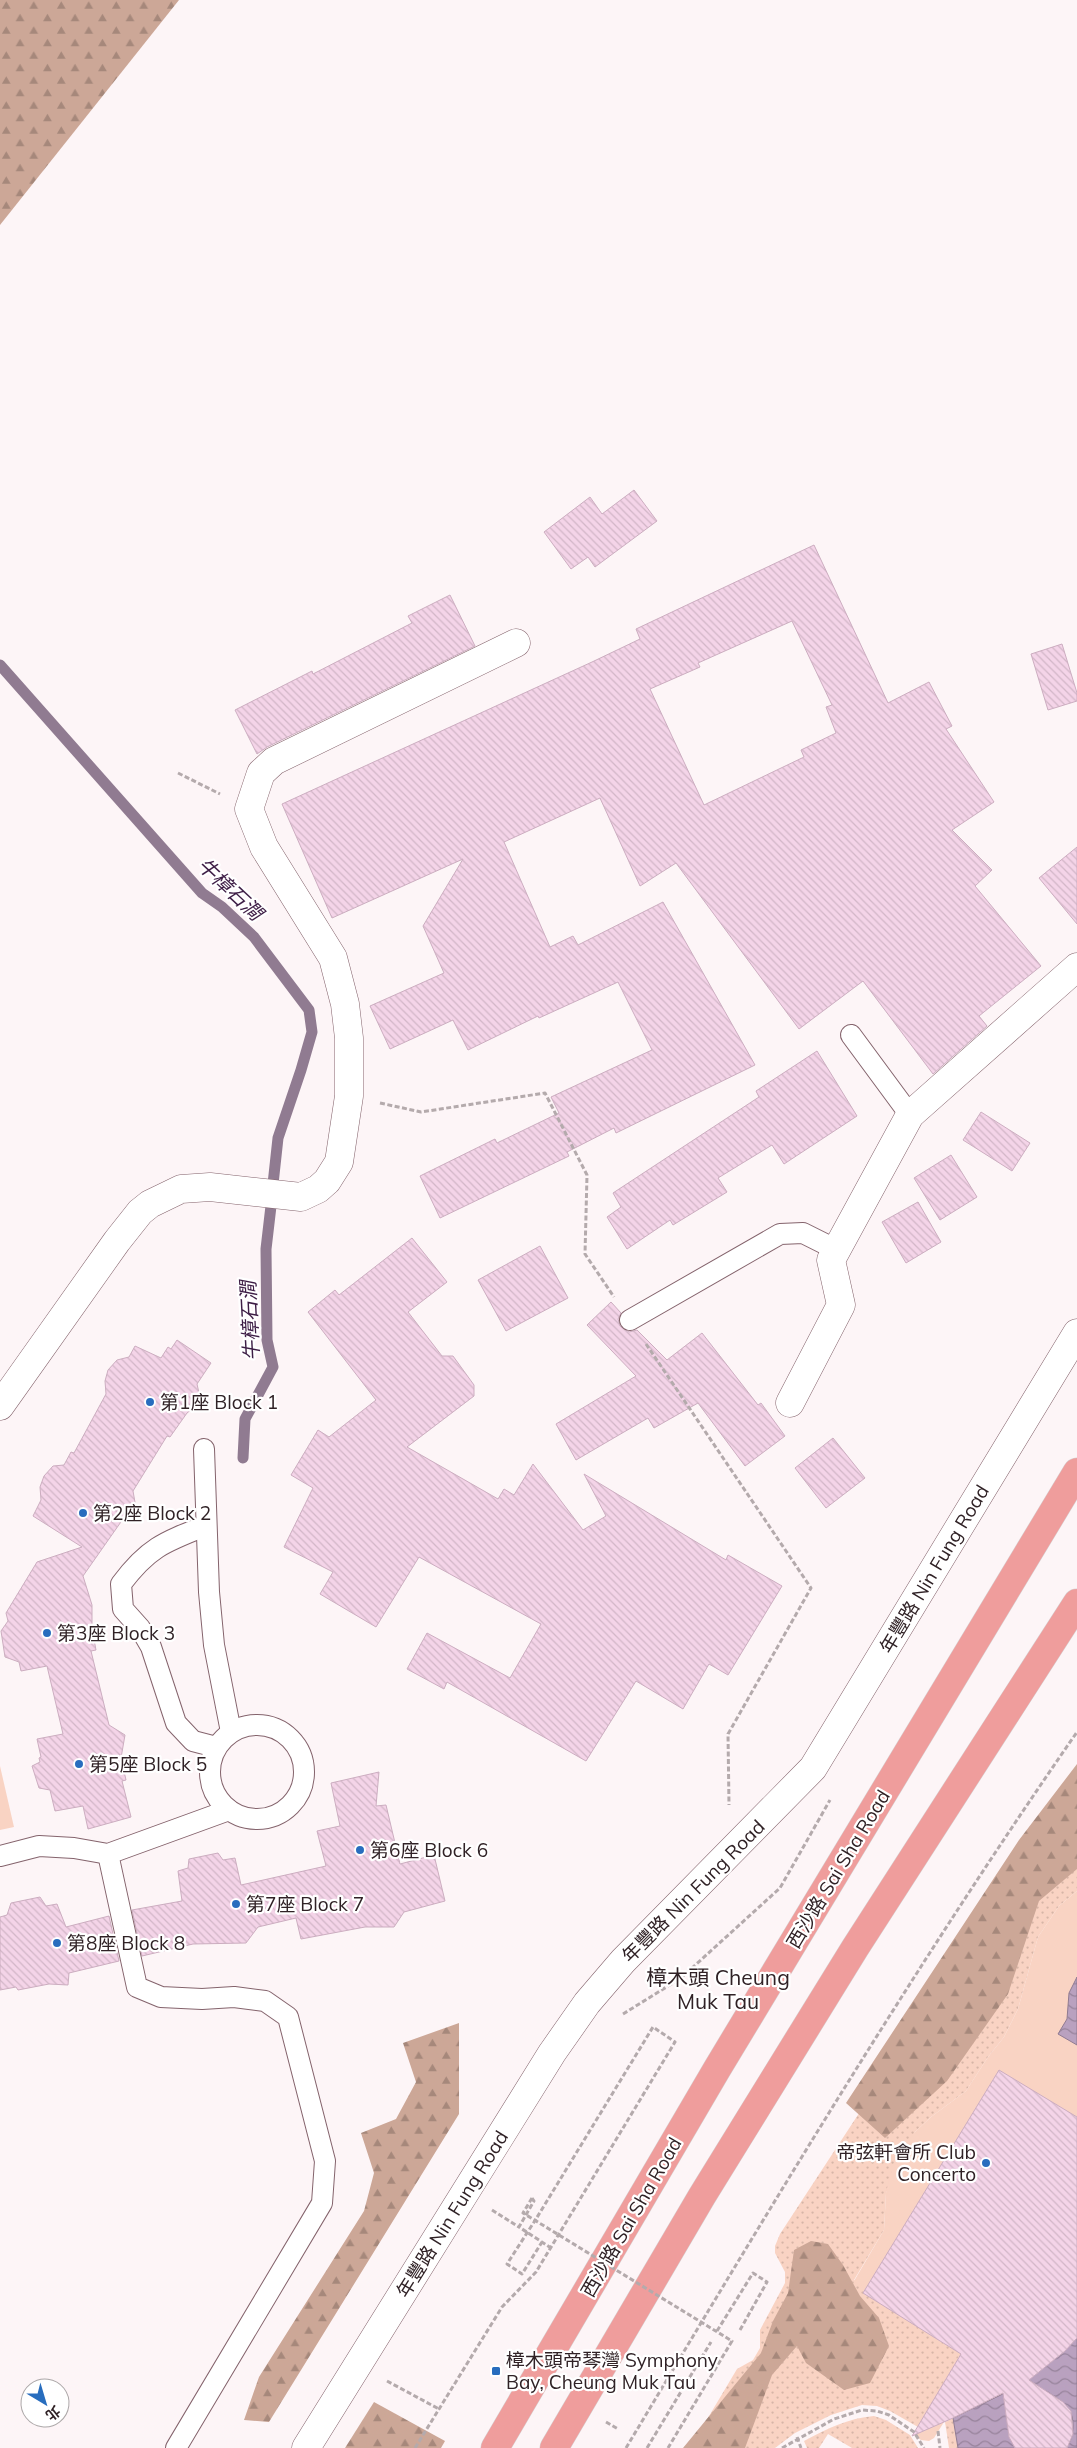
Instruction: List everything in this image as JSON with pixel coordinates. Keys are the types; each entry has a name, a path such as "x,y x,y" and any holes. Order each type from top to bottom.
{"main road":[{"name":"西沙路 Sai Sha Road","path":"495,2448 718,2069 1077,1472"},
{"path":"554,2448 702,2196 850,1956 1077,1603"}],"street":[{"path":"0,1406 117,1241 140,1212 163,1197 181,1189 210,1188 293,1198 309,1194 327,1182 339,1162 349,1096 349,1038 345,1004 333,958 264,847 249,809 260,773 274,760 516,643"},
{"path":"790,1403 841,1305 831,1260 910,1115 1077,967"},
{"name":"年豐路 Nin Fung Road","path":"306,2448 552,2053 587,2003 624,1961 813,1768 1077,1333"}],"lane":[{"path":"850,1035 910,1115"},
{"path":"630,1320 780,1234 803,1233 837,1250"},
{"path":"204,1449 205,1526 214,1645 230,1732"},
{"path":"205,1526 168,1540 139,1560 121,1584 123,1609 140,1628 152,1647 176,1722 193,1741 216,1747"},
{"path":"252,1724 275,1728 293,1741 303,1761 302,1784 292,1804 273,1816 250,1819 229,1810 217,1797 210,1781 210,1763 216,1747 230,1732 252,1724"},
{"path":"0,1856 39,1846 74,1848 108,1854 229,1810"},
{"path":"108,1854 137,1987 161,1997 202,1999 234,1997 265,2001 288,2017 325,2162 322,2203 176,2448"}],"path":[{"path":"178,773 249,809"},
{"path":"349,1096 421,1112 545,1093 587,1175 585,1254 811,1588 728,1734 728,1806"},
{"path":"626,2448 877,2034 992,1855 1077,1732"},
{"path":"415,2448 502,2307 536,2272 675,2042 653,2027 507,2264 522,2274 542,2242"},
{"path":"550,2248 519,2227 534,2201 532,2198 522,2213 536,2219 732,2341 668,2448"},
{"path":"717,2331 753,2273 767,2282 740,2330"},
{"path":"647,2448 711,2342"},
{"path":"383,2379 439,2409"},
{"path":"782,2448 797,2438 850,2413 862,2410 877,2411 889,2416 914,2432 924,2448"},
{"path":"938,2431 940,2448"},
{"path":"797,2438 801,2448"}],"shaded area":[{"path":"0,1766 14,1827 0,1830"},
{"path":"1077,1780 1077,1891 1059,1906 1038,1937 1018,2009 1004,2037 988,2057 966,2091 931,2117 915,2132 886,2193 884,2230 854,2280 867,2288 869,2296 961,2354 918,2427 890,2411 877,2406 862,2405 831,2415 795,2433 775,2448 690,2448 737,2369 753,2360 760,2348 760,2330 785,2283 785,2272 775,2253 775,2246 780,2234"},
{"name":"帝弦軒會所 Club Concerto","path":"1077,1891 1077,2338 1065,2351 1024,2383 1060,2404 1069,2419 1069,2444 1009,2391 944,2422 934,2438 929,2441 921,2440 917,2437 917,2428 960,2354 869,2296 866,2288 854,2281 884,2230 886,2193 890,2175 901,2151 915,2132 931,2117 966,2091 988,2057 1004,2037 1018,2009 1038,1937 1059,1906"},
{"path":"874,2416 886,2420 910,2435 918,2448 852,2448 828,2434 819,2448 807,2448 804,2441 829,2428 864,2417"},
{"path":"953,2418 958,2448 949,2448 945,2422"}],"green space":[{"path":"0,0 179,0 0,225"},
{"path":"1077,1764 1077,1869 1039,1901 1008,1994 947,2081 885,2138 846,2103 1019,1840"},
{"path":"459,2023 459,2114 269,2422 244,2420 259,2377 364,2211 374,2173 361,2133 396,2119 416,2082 403,2043"},
{"path":"811,2241 828,2244 843,2265 860,2296 879,2318 889,2346 870,2383 844,2390 806,2363 797,2346 772,2375 745,2448 683,2448 761,2353 773,2321 788,2293 794,2250"},
{"path":"374,2402 445,2441 441,2448 345,2448"}],"water":[{"path":"1077,1977 1077,2045 1058,2034 1067,2019 1069,1993"},
{"path":"1077,2338 1077,2448 1065,2448 1070,2441 1073,2429 1069,2409 1056,2398 1023,2383 1064,2351"},
{"path":"1009,2391 1016,2448 958,2448 953,2418"}],"building":[{"path":"634,490 657,521 595,567 588,557 571,569 544,532 590,497 602,514"},
{"path":"814,545 888,703 929,682 952,726 946,729 994,802 952,830 992,870 975,886 1041,966 979,1016 987,1026 933,1074 863,981 799,1029 676,863 640,886 600,798 504,842 550,947 573,936 578,945 663,902 755,1065 616,1133 614,1128 567,1152 569,1156 440,1218 420,1176 495,1139 497,1143 559,1113 551,1097 652,1050 618,982 539,1018 538,1016 468,1050 453,1020 390,1049 370,1006 444,973 423,926 463,859 332,918 282,804 640,639 636,629","holes":["792,621 832,705 826,707 836,733 801,750 804,757 704,805 650,689 700,667 698,663"]},
{"path":"450,595 475,646 267,747 257,754 235,710 312,671 313,674 412,623 408,616"},
{"path":"1062,644 1077,693 1077,701 1048,710 1031,654"},
{"path":"1077,847 1077,924 1039,878"},
{"path":"817,1051 857,1116 784,1164 772,1145 718,1178 727,1192 673,1225 670,1220 627,1249 607,1217 621,1207 613,1193 759,1097 756,1091"},
{"path":"981,1112 1030,1143 1012,1171 963,1140"},
{"path":"951,1155 977,1197 940,1220 914,1178"},
{"path":"918,1202 941,1242 906,1263 882,1222"},
{"path":"412,1238 447,1282 408,1312 442,1356 453,1356 474,1385 474,1396 407,1447 498,1499 504,1489 514,1495 533,1464 583,1530 606,1516 584,1474 726,1560 728,1555 782,1586 728,1675 709,1664 683,1709 636,1681 586,1761 447,1682 444,1689 407,1669 427,1633 510,1678 541,1624 419,1557 376,1627 320,1594 333,1572 284,1547 313,1488 291,1475 318,1430 329,1437 376,1400 308,1312 335,1290 339,1295"},
{"path":"540,1246 568,1298 506,1331 478,1280"},
{"path":"611,1302 621,1313 618,1319 620,1326 629,1332 637,1330 667,1360 702,1333 758,1405 761,1403 785,1436 745,1466 698,1403 654,1428 648,1418 576,1460 556,1424 636,1376 587,1325"},
{"path":"177,1340 211,1363 197,1384 201,1402 187,1413 170,1437 167,1436 133,1491 136,1508 123,1519 83,1576 92,1605 92,1629 96,1650 91,1651 109,1725 125,1735 121,1758 126,1780 122,1781 131,1817 88,1829 83,1806 55,1811 50,1790 39,1788 32,1766 40,1762 39,1758 41,1757 37,1739 63,1734 47,1666 21,1671 19,1662 5,1657 1,1631 8,1621 6,1613 37,1562 82,1547 33,1516 41,1500 40,1487 44,1476 53,1466 64,1465 71,1452 74,1453 106,1394 105,1381 108,1370 117,1360 129,1357 135,1346 161,1358 168,1347 171,1349"},
{"path":"833,1438 865,1478 826,1508 795,1468"},
{"path":"379,1772 376,1806 386,1805 400,1864 434,1855 445,1901 404,1912 394,1927 365,1927 301,1939 296,1918 258,1927 246,1943 193,1944 142,1956 132,1910 182,1901 178,1871 188,1868 189,1859 218,1853 223,1860 235,1858 241,1885 326,1866 317,1831 340,1826 331,1783"},
{"name":"第8座 Block 8","path":"40,1897 46,1906 57,1904 66,1927 109,1916 119,1961 69,1973 68,1985 49,1984 18,1990 16,1987 0,1990 0,1917 7,1915 11,1903"},
{"name":"帝弦軒會所 Club Concerto","path":"999,2070 1077,2117 1077,2338 1065,2351 1029,2380 1063,2402 1071,2411 1073,2434 1067,2448 1015,2448 1009,2437 1003,2393 912,2436 961,2354 863,2293"}],"waterway":[{"name":"牛樟石澗","path":"0,665 202,893 222,907 254,937 309,1010 312,1032 278,1138 273,1184"},
{"name":"牛樟石澗","path":"243,1458 245,1419 273,1367 267,1340 266,1249 271,1206"}],"place":[{"name":"第1座 Block 1","path":"150,1402"},
{"name":"第2座 Block 2","path":"83,1513"},
{"name":"第3座 Block 3","path":"47,1633"},
{"name":"第5座 Block 5","path":"79,1764"},
{"name":"第6座 Block 6","path":"360,1850"},
{"name":"第7座 Block 7","path":"236,1904"},
{"name":"第8座 Block 8","path":"57,1943"},
{"name":"帝弦軒會所 Club Concerto","path":"986,2163"},
{"name":"樟木頭帝琴灣 Symphony Bay, Cheung Muk Tau","path":"496,2371"}],"district":[{"name":"樟木頭 Cheung Muk Tau","path":"718,1990"}]}
